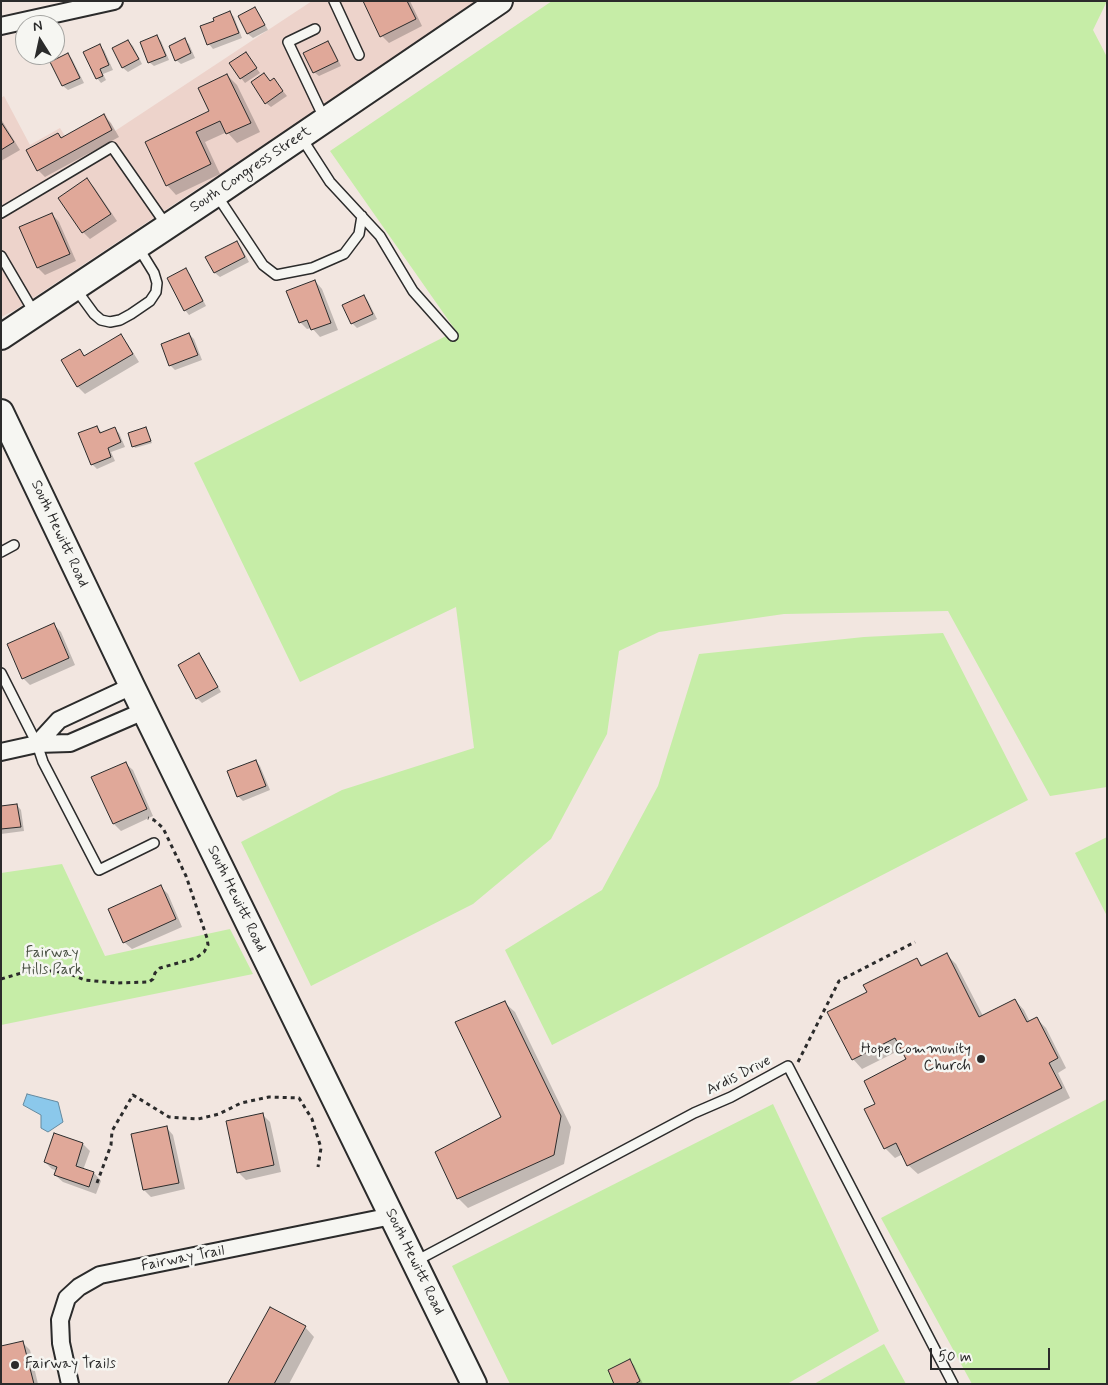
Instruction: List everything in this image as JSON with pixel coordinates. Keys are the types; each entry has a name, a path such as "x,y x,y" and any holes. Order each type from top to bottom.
{"main road":[{"name":"South Congress Street","path":"1,337 500,1"},
{"name":"South Hewitt Road","path":"1,412 144,711 474,1384"}],"street":[{"path":"1,26 114,1"},
{"path":"38,744 59,720 132,686"},
{"path":"1,752 38,744 70,742 144,711"},
{"name":"Fairway Trail","path":"70,1384 61,1343 60,1320 67,1298 79,1287 100,1275 392,1216"}],"lane":[{"path":"334,1 358,55"},
{"path":"316,28 288,42 325,120"},
{"path":"301,136 330,182 380,236 413,291 452,336"},
{"path":"1,213 112,147 168,226"},
{"path":"216,194 263,264 276,275 312,268 344,254 358,234 362,216"},
{"path":"75,287 94,314 102,320 110,322 120,320 150,301 156,292 157,283 149,262 138,246"},
{"path":"3,262 35,314"},
{"path":"1,552 14,546"},
{"path":"1,673 38,744 43,762 99,870 154,843"},
{"name":"Ardis Drive","path":"413,1262 694,1113 792,1066 953,1384"}],"path":[{"path":"1,980 28,972 54,971 70,974 85,980 100,982 148,982 153,979 155,973 160,968 196,958 204,952 208,945 207,938 186,876 163,828 154,820 148,818"},
{"path":"792,1066 839,980 915,942"},
{"path":"97,1183 111,1145 112,1131 133,1095 148,1106 169,1117 198,1119 218,1114 241,1103 269,1098 299,1098 312,1119 321,1148 318,1168"}],"shaded area":[{"path":"312,1 486,1 354,91 197,189 15,310 1,317 1,98 4,96 30,145 60,128 65,136 105,113 115,131"}],"green space":[{"path":"552,1 1107,1 1093,30 1107,57 1107,787 1050,796 948,611 784,614 659,632 619,651 607,734 551,839 473,904 311,986 241,842 342,790 474,748 456,607 300,682 194,463 456,331 330,151"},
{"path":"943,633 1028,800 552,1045 505,950 602,890 658,786 699,654 864,637"},
{"path":"1107,837 1107,916 1075,853"},
{"name":"Fairway Hills Park","path":"62,864 105,956 230,929 253,974 1,1025 1,873"},
{"path":"1107,1099 1107,1384 972,1384 881,1218"},
{"path":"773,1104 879,1331 787,1384 510,1384 452,1266"},
{"path":"884,1344 906,1384 814,1384"}],"water":[{"path":"27,1094 58,1102 63,1122 48,1132 41,1128 41,1115 23,1105"}],"building":[{"path":"363,1 407,1 416,19 380,37"},
{"path":"255,7 265,25 247,34 238,16"},
{"path":"230,11 239,33 207,45 200,26 214,21 213,18"},
{"path":"157,35 166,56 148,63 140,42"},
{"path":"185,38 191,53 175,61 169,46"},
{"path":"128,40 139,59 122,68 112,48"},
{"path":"328,41 338,61 313,73 303,53"},
{"path":"100,44 109,65 100,69 103,76 96,79 83,52"},
{"path":"246,52 257,68 240,79 229,63"},
{"path":"68,53 80,78 62,86 52,65 65,65 65,54"},
{"path":"264,73 270,81 274,78 283,91 265,104 251,82"},
{"path":"227,74 251,123 226,134 220,121 196,132 211,164 166,186 145,142 209,111 198,88"},
{"path":"104,114 112,130 37,171 26,150 58,133 61,138"},
{"path":"1,122 14,142 1,150"},
{"path":"87,178 111,214 82,233 58,198"},
{"path":"52,213 70,254 37,268 19,227"},
{"path":"237,241 245,257 214,273 205,257"},
{"path":"186,268 203,301 184,311 167,278"},
{"path":"315,280 331,323 311,330 307,320 299,323 286,291"},
{"path":"364,295 373,314 351,324 342,305"},
{"path":"189,333 198,355 169,366 161,344"},
{"path":"121,334 133,354 77,387 61,360 80,349 84,356"},
{"path":"97,426 100,433 115,427 121,442 108,448 111,457 91,465 78,433"},
{"path":"146,427 151,441 132,447 128,433"},
{"path":"54,623 69,658 22,679 7,644"},
{"path":"199,653 218,687 196,699 178,665"},
{"path":"256,760 266,786 237,797 227,771"},
{"path":"126,762 147,809 113,824 91,777"},
{"path":"17,804 21,827 1,829 1,806"},
{"path":"161,885 176,919 123,943 108,909"},
{"name":"Hope Community Church","path":"947,953 979,1017 1015,999 1027,1022 1037,1017 1058,1058 1049,1063 1062,1088 907,1166 896,1143 884,1149 864,1109 875,1104 864,1081 906,1059 895,1038 852,1060 827,1012 867,992 863,985 917,958 921,966"},
{"path":"505,1001 561,1116 554,1155 457,1199 435,1152 501,1117 455,1022"},
{"path":"263,1113 274,1165 237,1173 226,1121"},
{"path":"167,1126 179,1183 143,1190 131,1134"},
{"path":"54,1133 83,1143 76,1166 94,1172 89,1187 54,1175 57,1167 44,1162"},
{"path":"270,1307 306,1326 274,1384 228,1383"},
{"name":"Fairway Trails","path":"23,1341 34,1384 1,1384 1,1346"},
{"path":"630,1359 640,1381 635,1384 614,1384 608,1370"}],"place":[{"name":"Hope Community Church","path":"981,1059"},
{"name":"Fairway Trails","path":"15,1365"}]}
